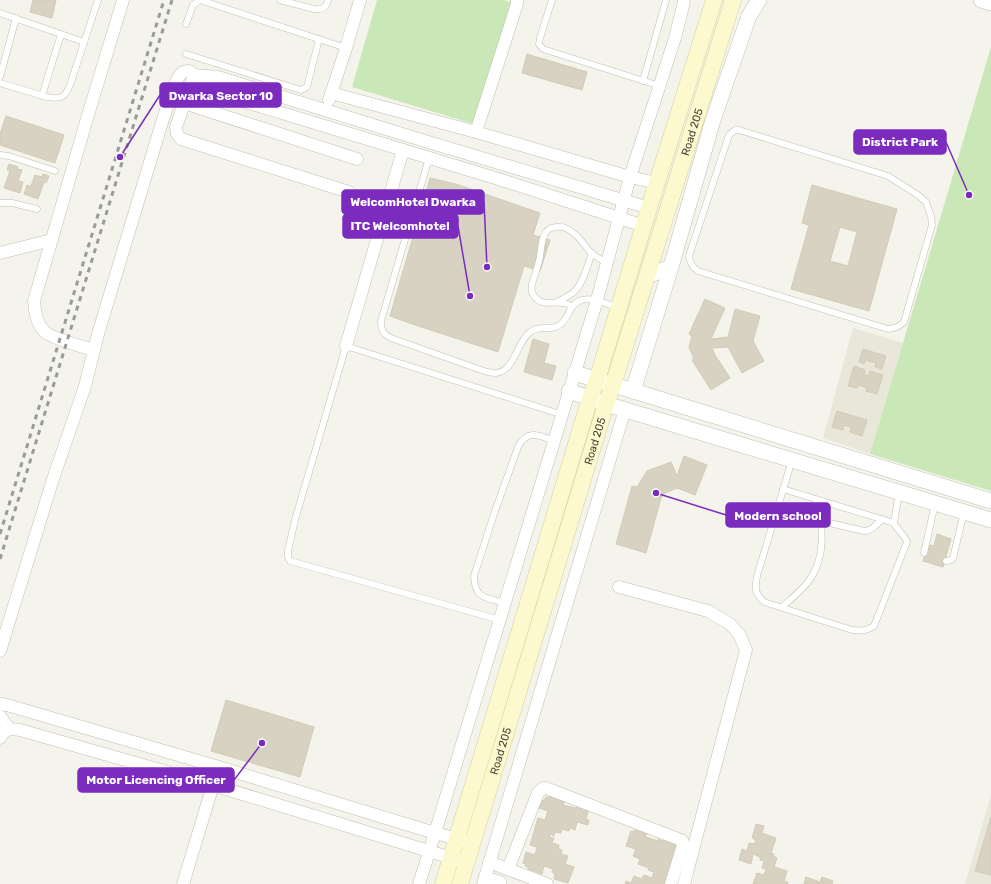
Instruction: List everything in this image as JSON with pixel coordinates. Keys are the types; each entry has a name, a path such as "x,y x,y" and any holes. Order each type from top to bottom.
{"main road":[{"name":"Road 205","path":"443,884 590,398 597,380 714,0"},
{"path":"731,6 739,0"},
{"name":"Road 205","path":"460,884 606,404 731,6"}],"street":[{"path":"94,350 51,336 44,331 39,324 35,312 34,301 123,0"},
{"path":"326,110 360,0"},
{"path":"476,132 515,12 517,0"},
{"path":"419,884 563,415 597,300 630,177 675,38 684,0"},
{"path":"633,391 671,267 713,120 749,16 759,0"},
{"path":"981,0 991,3"},
{"path":"0,651 85,386 94,350 174,85 185,71 189,71 216,93 505,181 644,226"},
{"path":"194,75 176,127 177,134 182,139 349,192"},
{"path":"194,75 218,77 649,208"},
{"path":"331,93 476,132 630,177 657,183"},
{"path":"184,102 357,159"},
{"path":"346,346 403,150"},
{"path":"0,253 52,240"},
{"path":"647,276 671,267"},
{"path":"575,373 991,501"},
{"path":"569,391 606,404 991,520"},
{"path":"502,883 484,880 625,409"},
{"path":"619,587 708,611 730,624 739,634 746,650 684,884"},
{"path":"0,704 226,769 435,833 473,843"},
{"path":"0,716 9,729"},
{"path":"0,738 3,732 9,729 20,730 213,785 467,863"},
{"path":"183,884 213,785"},
{"path":"508,869 538,793 543,788 546,788 681,840 683,845 671,884"},
{"path":"489,862 547,884"}],"lane":[{"path":"0,83 42,96 62,98 70,84 98,0"},
{"path":"186,24 193,5 200,0 346,48"},
{"path":"280,0 314,10 319,10 325,7 328,0"},
{"path":"552,0 540,38 539,44 543,49 660,86"},
{"path":"643,81 666,0"},
{"path":"0,13 84,42"},
{"path":"0,77 16,18"},
{"path":"42,96 61,34"},
{"path":"186,54 301,90 307,87 319,39"},
{"path":"736,130 888,176 918,195 926,202 931,216 932,225 904,322 893,328 888,329 698,271 692,266 689,256 729,135 736,130"},
{"path":"0,155 9,156 55,171"},
{"path":"429,158 381,321 381,328 385,335 476,368 495,373 502,371 510,365 529,332 542,327 552,328 560,326 577,302 584,299 597,300 619,308"},
{"path":"0,203 12,203 38,209"},
{"path":"572,307 564,303 545,304 537,300 532,293 531,288 540,257 544,235 547,230 556,226 572,231 592,253 607,263"},
{"path":"554,303 569,296 575,291 580,283 592,253"},
{"path":"500,620 290,561 288,551 295,520 346,346 563,415"},
{"path":"505,603 479,594 474,584 474,576 495,511 521,440 532,435 554,441"},
{"path":"783,489 894,523 905,538 906,542 874,626 868,630 852,630 764,602 756,592 755,586 757,576 783,489 792,460"},
{"path":"894,523 899,492"},
{"path":"782,607 809,581 818,562 821,550 822,535 819,509 815,499"},
{"path":"924,553 935,503"},
{"path":"946,561 952,560 953,558 964,512"},
{"path":"821,521 868,531 882,519"}],"shaded area":[{"path":"853,328 903,343 870,454 823,438"},
{"path":"991,795 991,884 965,884"}],"green space":[{"path":"377,0 504,0 513,3 477,125 352,87"},
{"path":"991,47 991,491 870,454"}],"building":[{"path":"33,0 56,0 52,18 30,12"},
{"path":"527,54 587,72 582,90 522,73"},
{"path":"6,116 64,135 55,163 0,145 0,134"},
{"path":"9,164 22,170 18,181 23,182 20,193 4,188 10,171 7,170"},
{"path":"43,174 49,176 46,183 44,182 38,199 24,194 27,185 31,186 35,175 42,177"},
{"path":"430,178 459,185 540,213 533,235 550,240 540,271 524,266 498,352 390,316"},
{"path":"812,185 897,209 869,311 791,289 809,225 802,223","holes":["840,227 857,232 848,266 830,261"]},
{"path":"705,299 725,308 711,339 728,337 735,309 760,316 753,341 764,361 742,373 728,347 712,348 730,378 711,390 692,360 694,359 689,347 692,336 689,334"},
{"path":"533,339 549,344 544,363 556,366 552,380 524,372"},
{"path":"863,349 886,356 882,369 875,367 876,363 865,360 864,364 859,362"},
{"path":"854,366 865,370 864,375 868,376 870,371 883,375 877,394 866,391 867,388 858,385 857,388 848,386"},
{"path":"837,411 867,420 862,436 850,432 851,427 844,425 843,430 832,427"},
{"path":"684,456 707,465 695,495 677,488 665,493 661,498 646,553 616,544 632,486 637,487 647,471 671,462 677,476"},
{"path":"937,534 951,539 943,567 923,561 927,544 934,546"},
{"path":"226,700 314,727 300,777 211,751"},
{"path":"550,796 565,800 563,805 576,808 578,803 589,808 586,819 589,820 588,825 577,822 575,830 570,828 569,831 562,829 561,833 555,832 554,836 550,834 549,837 554,838 552,843 559,845 558,849 562,850 561,854 568,856 565,864 574,867 568,883 554,879 555,874 552,872 553,869 544,866 542,874 528,869 528,867 525,866 526,864 523,863 526,852 535,855 537,847 530,845 538,818 545,820 548,811 539,808 542,800 544,801 546,797 549,798"},
{"path":"991,817 991,875 975,871"},
{"path":"756,824 764,826 762,833 776,838 771,853 777,858 774,867 787,871 784,881 788,882 787,884 753,884 757,873 764,875 766,869 762,868 764,861 760,860 760,857 753,854 751,864 739,860 742,849 747,851 749,843 754,844 756,840 752,838"},
{"path":"634,830 647,833 645,837 658,841 658,839 662,841 663,839 676,845 677,848 669,867 672,868 667,884 625,884 626,881 631,883 634,876 642,879 644,875 652,878 654,872 648,870 649,868 638,864 640,859 633,856 636,849 626,846 631,831 634,832"},
{"path":"806,877 820,882 822,877 833,881 832,884 804,884"}],"railway":[{"path":"0,534 164,0"},
{"path":"0,559 172,0"}],"place":[{"name":"Dwarka Sector 10","path":"120,157"},
{"name":"District Park","path":"969,195"},
{"name":"WelcomHotel Dwarka","path":"487,267"},
{"name":"ITC Welcomhotel","path":"470,296"},
{"name":"Modern school","path":"656,493"},
{"name":"Motor Licencing Officer","path":"262,743"}]}
